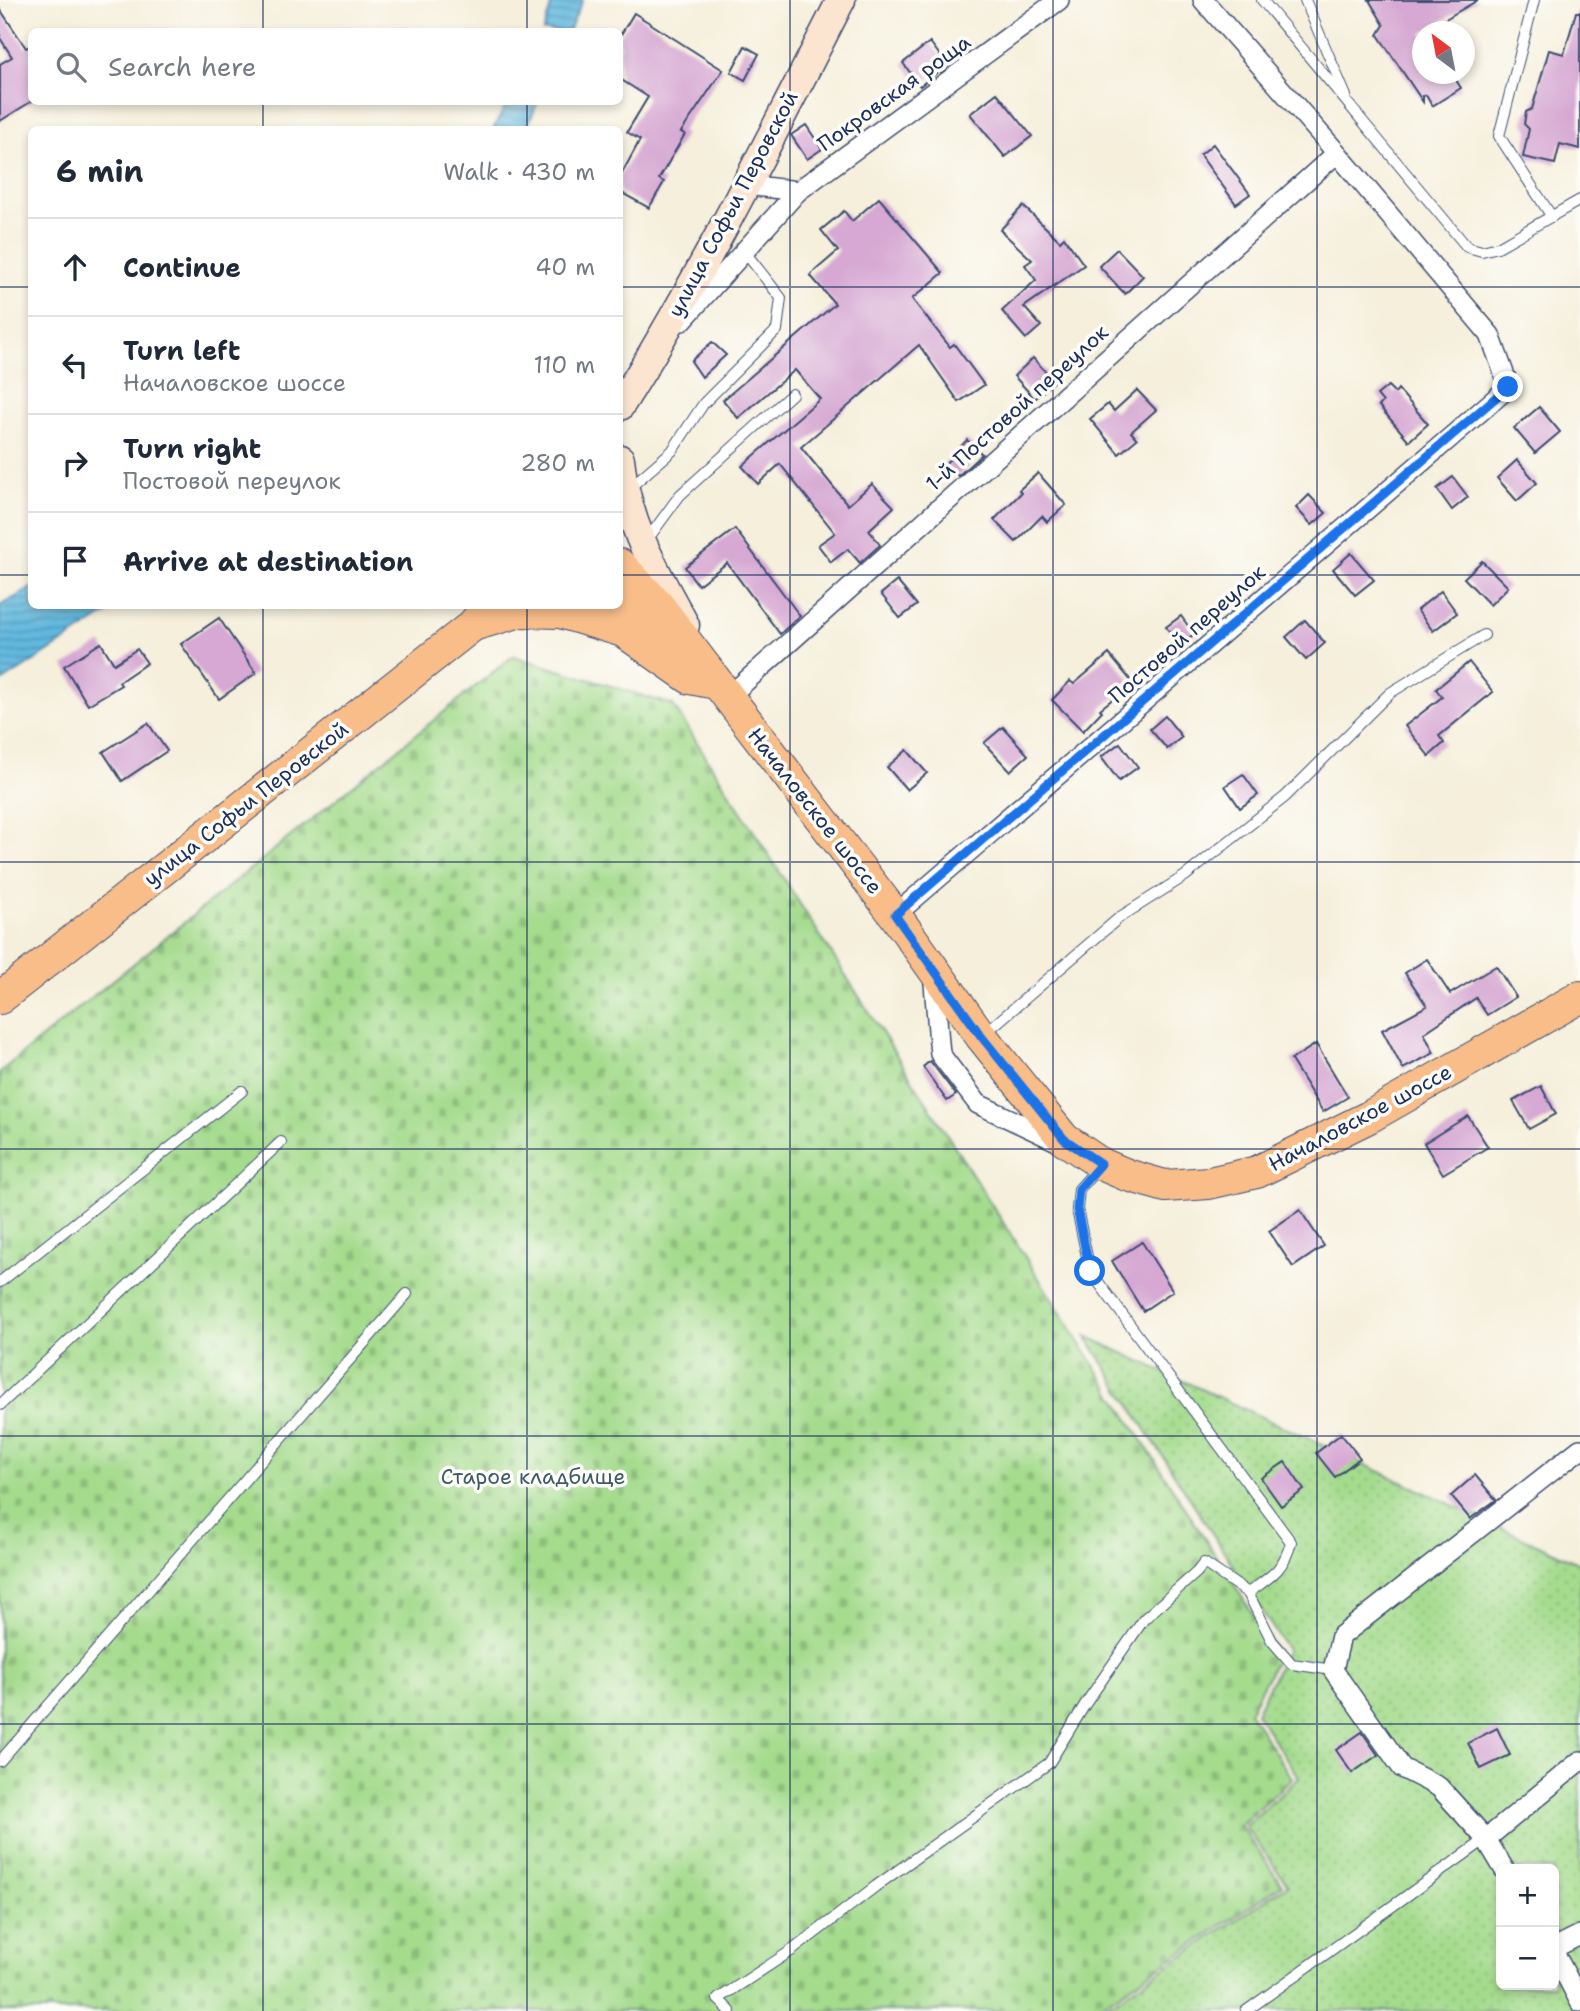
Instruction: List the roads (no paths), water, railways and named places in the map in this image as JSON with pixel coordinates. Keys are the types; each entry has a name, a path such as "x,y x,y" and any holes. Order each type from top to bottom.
{"main road":[{"name":"улица Софьи Перовской","path":"623,400 654,352 746,185 841,0"},
{"path":"623,478 633,523 631,556"},
{"name":"Началовское шоссе","path":"631,556 657,604 895,915 981,1036 1064,1139 1093,1159 1127,1175 1165,1186 1209,1183 1257,1172 1369,1117 1580,997"},
{"path":"623,604 722,691"},
{"path":"480,615 521,611 560,612 622,631 690,678 722,691"},
{"name":"улица Софьи Перовской","path":"0,998 480,615"}],"street":[{"name":"Покровская роща","path":"654,352 798,191 1059,0"},
{"path":"1203,0 1338,153"},
{"name":"Постовой переулок","path":"895,915 1508,387 1490,335 1338,153"},
{"name":"1-й Постовой переулок","path":"722,691 1338,153"},
{"path":"746,185 798,191"},
{"path":"933,968 940,1054 978,1104 1093,1159"},
{"path":"1501,1864 1486,1839 1439,1787 1402,1768 1333,1670 1341,1636 1580,1449"},
{"path":"1486,1839 1580,1761"},
{"path":"1559,1947 1580,1935"},
{"path":"1559,1960 1580,2002"}],"lane":[{"path":"1262,0 1467,247 1482,251 1498,247 1580,200"},
{"path":"1305,0 1351,108"},
{"path":"1534,0 1499,136 1552,218"},
{"path":"625,491 671,451 704,403 777,330 781,298 744,251"},
{"path":"631,556 680,495 792,394"},
{"path":"981,1036 1120,917 1185,876 1285,797 1390,693 1484,635"},
{"path":"0,1282 242,1091"},
{"path":"0,1405 281,1142"},
{"path":"1093,1159 1079,1189 1077,1209 1090,1271 1291,1542 1287,1558 1276,1573 1248,1594"},
{"path":"0,1760 407,1294"},
{"path":"730,2011 718,1999 794,1949 876,1886 1049,1763 1086,1703 1144,1619 1204,1563 1248,1594 1272,1641 1292,1664 1333,1670"},
{"path":"1246,2011 1486,1839"}],"water":[{"path":"553,0 583,0 570,28 544,28"},
{"path":"506,105 537,105 527,126 495,126"},
{"path":"28,590 28,609 114,609 0,683 0,606"}],"park label":[{"name":"Старое кладбище","path":"533,1477"}]}
